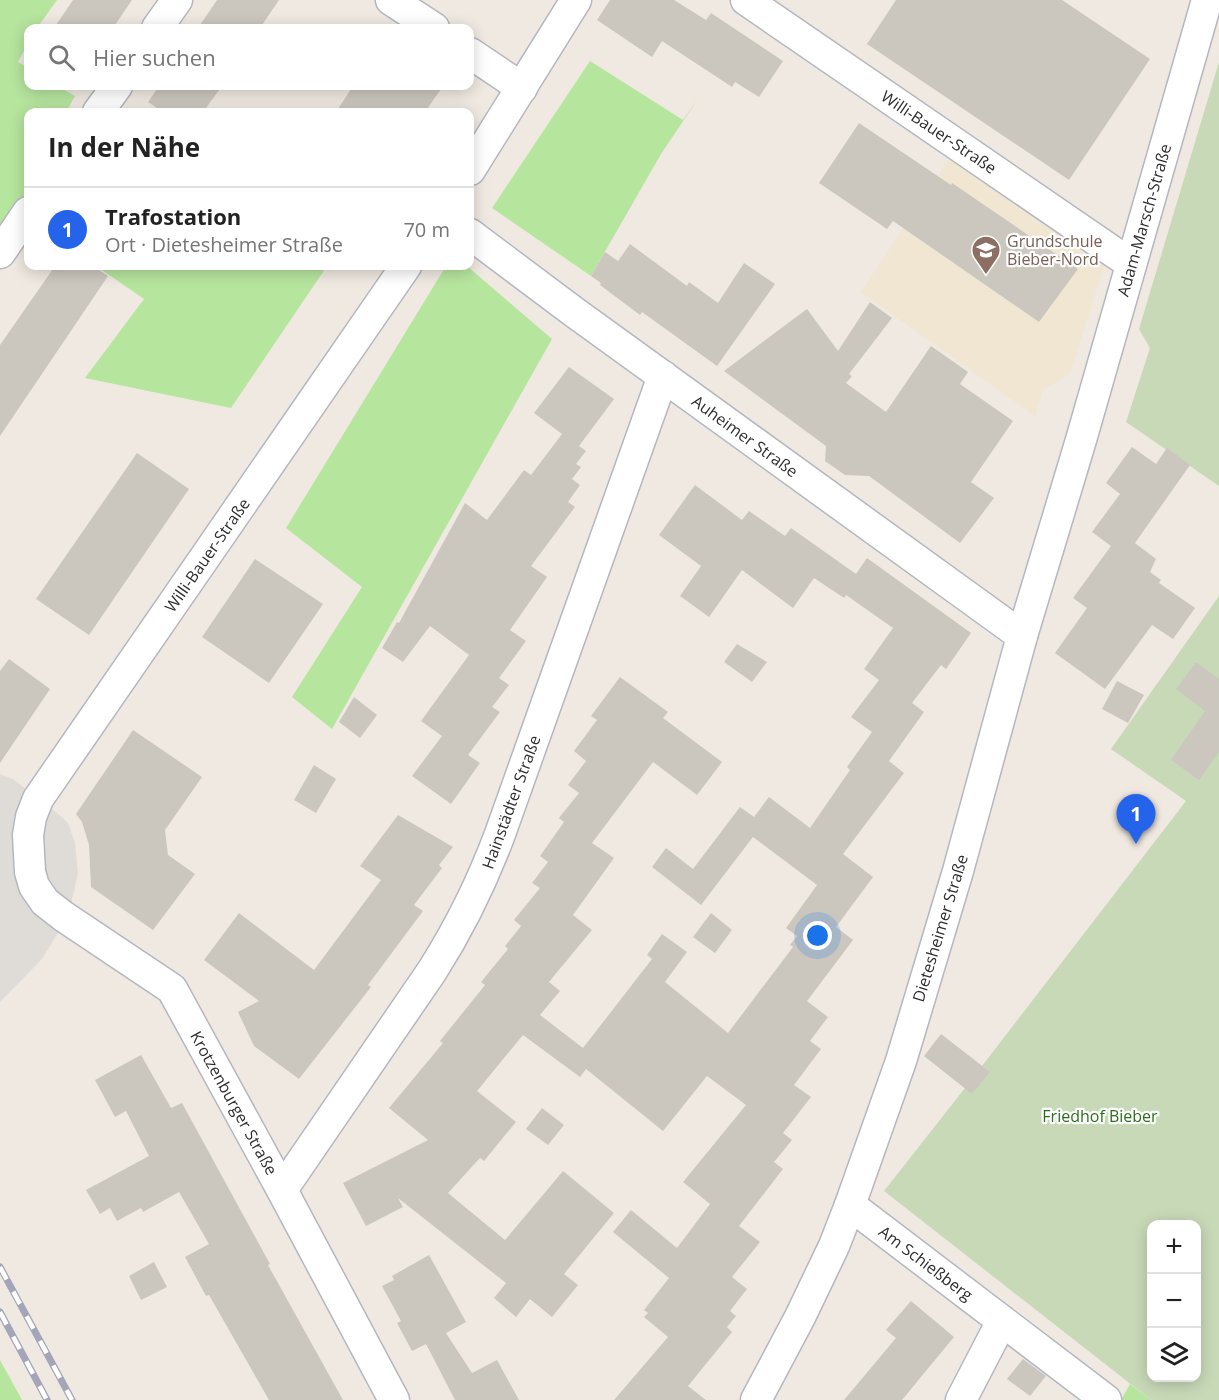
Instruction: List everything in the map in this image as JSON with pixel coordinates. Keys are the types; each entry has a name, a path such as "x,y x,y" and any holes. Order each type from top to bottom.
{"street":[{"path":"160,24 177,0"},
{"path":"392,0 428,24"},
{"path":"474,164 576,0"},
{"name":"Willi-Bauer-Straße","path":"746,0 1131,264"},
{"name":"Adam-Marsch-Straße","path":"1081,440 1207,0"},
{"path":"474,55 522,88"},
{"path":"101,108 114,90"},
{"path":"0,253 24,218"},
{"name":"Auheimer Straße","path":"474,237 1022,636"},
{"name":"Willi-Bauer-Straße","path":"28,852 31,817 38,800 403,270"},
{"name":"Hainstädter Straße","path":"282,1190 432,971 456,933 478,888 500,834 663,376"},
{"name":"Dietesheimer Straße","path":"756,1400 834,1246 900,1061 958,871 1022,636 1081,440"},
{"name":"Krotzenburger Straße","path":"28,852 34,886 45,902 172,989 394,1400"},
{"name":"Am Schießberg","path":"850,1205 1106,1400"},
{"path":"961,1400 1002,1321"}],"shaded area":[{"name":"Grundschule Bieber-Nord","path":"953,153 1106,260 1070,374 1043,390 1035,416 861,292"},
{"path":"0,774 13,779 31,793 21,889 27,904 59,931 42,959 0,1002"},
{"path":"48,805 68,823 75,843 78,874 71,904 52,889 38,859"}],"green space":[{"path":"0,0 57,0 40,24 24,24 24,51 18,62 24,66 24,90 65,90 75,96 68,108 24,108 24,220 0,235"},
{"path":"590,61 683,120 698,99 661,154 591,276 492,208"},
{"path":"1219,62 1219,486 1126,422 1150,348 1139,329"},
{"path":"102,270 324,270 231,408 85,378 144,299"},
{"path":"444,270 472,270 552,339 332,729 292,697 362,587 286,528"},
{"name":"Friedhof Bieber","path":"1219,596 1219,1400 1151,1400 884,1191 965,1088 989,1072 982,1066 1186,801 1111,749"},
{"path":"0,1360 22,1400 0,1400"},
{"path":"1130,1384 1151,1400 1121,1400"}],"building":[{"path":"73,0 132,0 116,24 57,24"},
{"path":"217,0 279,0 263,24 201,24"},
{"path":"610,0 674,0 706,20 711,13 783,61 759,97 735,82 732,87 662,41 652,57 597,20"},
{"path":"896,0 1062,0 1150,59 1069,180 867,44"},
{"path":"156,90 219,90 206,108 157,108 148,102"},
{"path":"350,90 440,90 428,108 339,108"},
{"path":"859,123 1078,269 1039,322 893,221 887,229 819,183"},
{"path":"630,244 687,286 689,282 718,303 744,263 775,284 717,366 642,312 640,315 591,276 605,252 618,261"},
{"path":"52,270 99,270 108,276 0,436 0,345"},
{"path":"870,302 892,318 849,374 852,376 846,383 886,412 931,346 968,372 960,384 1013,421 971,482 994,498 960,543 869,476 845,475 825,461 826,446 724,371 807,309 838,351"},
{"path":"569,367 614,399 579,446 586,451 576,464 581,467 572,479 580,485 568,502 575,507 531,566 547,577 510,630 526,641 499,678 509,685 492,707 500,712 468,755 480,763 451,804 412,776 442,736 421,721 469,655 430,626 403,662 382,648 397,622 399,623 465,503 487,520 524,470 531,475 562,434 534,413"},
{"path":"1132,447 1156,464 1167,448 1190,465 1135,543 1156,559 1150,572 1161,580 1159,583 1195,608 1173,639 1152,625 1105,689 1055,653 1087,608 1073,598 1111,546 1092,532 1120,494 1106,483"},
{"path":"137,453 189,489 89,635 36,599"},
{"path":"695,485 742,520 749,511 785,536 791,528 856,574 867,558 971,633 946,669 941,665 912,703 924,712 889,761 904,773 843,854 873,877 836,927 853,940 807,1001 828,1017 810,1041 821,1049 794,1085 811,1097 783,1133 792,1140 774,1162 783,1169 739,1226 760,1242 732,1277 747,1289 730,1311 736,1316 727,1327 732,1332 688,1386 706,1400 614,1400 668,1337 644,1317 648,1313 644,1310 669,1278 613,1232 631,1210 677,1248 710,1204 683,1182 746,1105 707,1076 663,1131 586,1069 580,1077 523,1035 477,1091 516,1122 484,1161 480,1158 448,1193 505,1240 563,1171 614,1213 564,1274 578,1285 552,1317 530,1299 516,1317 494,1298 506,1283 398,1198 403,1207 366,1226 343,1183 428,1140 389,1108 443,1043 440,1041 485,985 481,982 508,949 505,946 521,926 514,920 540,888 532,883 548,862 540,856 564,822 559,818 579,793 568,785 586,761 574,751 597,720 591,716 620,677 668,712 663,718 722,762 697,795 653,762 592,843 614,858 573,915 592,930 549,982 560,991 540,1015 583,1048 652,959 647,955 662,934 687,952 665,982 728,1033 793,947 790,945 797,936 786,928 817,885 753,837 701,905 652,867 666,848 693,869 740,807 754,817 769,797 810,828 850,770 847,767 872,732 851,717 879,680 864,669 893,628 846,595 844,598 814,578 793,608 742,570 709,617 680,596 701,566 659,535"},
{"path":"255,559 323,604 269,683 202,637"},
{"path":"737,644 767,662 752,682 724,662"},
{"path":"9,659 50,689 0,763 0,671"},
{"path":"1196,662 1219,679 1219,752 1199,780 1171,760 1205,711 1176,689"},
{"path":"1117,681 1144,695 1128,723 1102,709"},
{"path":"354,697 377,715 360,738 339,722"},
{"path":"133,730 202,777 165,830 168,855 195,874 153,930 91,887 89,845 82,822 76,814"},
{"path":"314,765 336,779 316,813 294,800"},
{"path":"398,815 453,847 439,865 442,868 414,905 423,911 368,985 371,987 299,1079 254,1046 238,1012 259,1001 204,960 239,913 314,970 381,880 360,866"},
{"path":"711,913 732,930 715,953 693,937"},
{"path":"941,1034 990,1072 972,1094 924,1056"},
{"path":"141,1055 171,1108 182,1103 343,1400 269,1400 185,1257 209,1244 179,1192 143,1212 141,1208 117,1221 110,1208 100,1214 86,1190 149,1156 126,1111 115,1117 95,1080"},
{"path":"542,1108 564,1125 548,1145 526,1129"},
{"path":"429,1255 466,1322 446,1333 472,1373 497,1360 519,1400 455,1400 426,1344 412,1351 397,1323 401,1321 382,1286 394,1280 392,1276"},
{"path":"154,1262 167,1287 141,1300 129,1276"},
{"path":"911,1301 954,1337 902,1400 844,1400 896,1338 886,1330"},
{"path":"1023,1359 1046,1376 1030,1396 1007,1379"}],"railway":[{"path":"0,1267 72,1400"},
{"path":"0,1312 47,1400"}],"place":[{"name":"Grundschule Bieber-Nord","path":"986,276"},
{"name":"Trafostation","path":"1136,844"}]}
